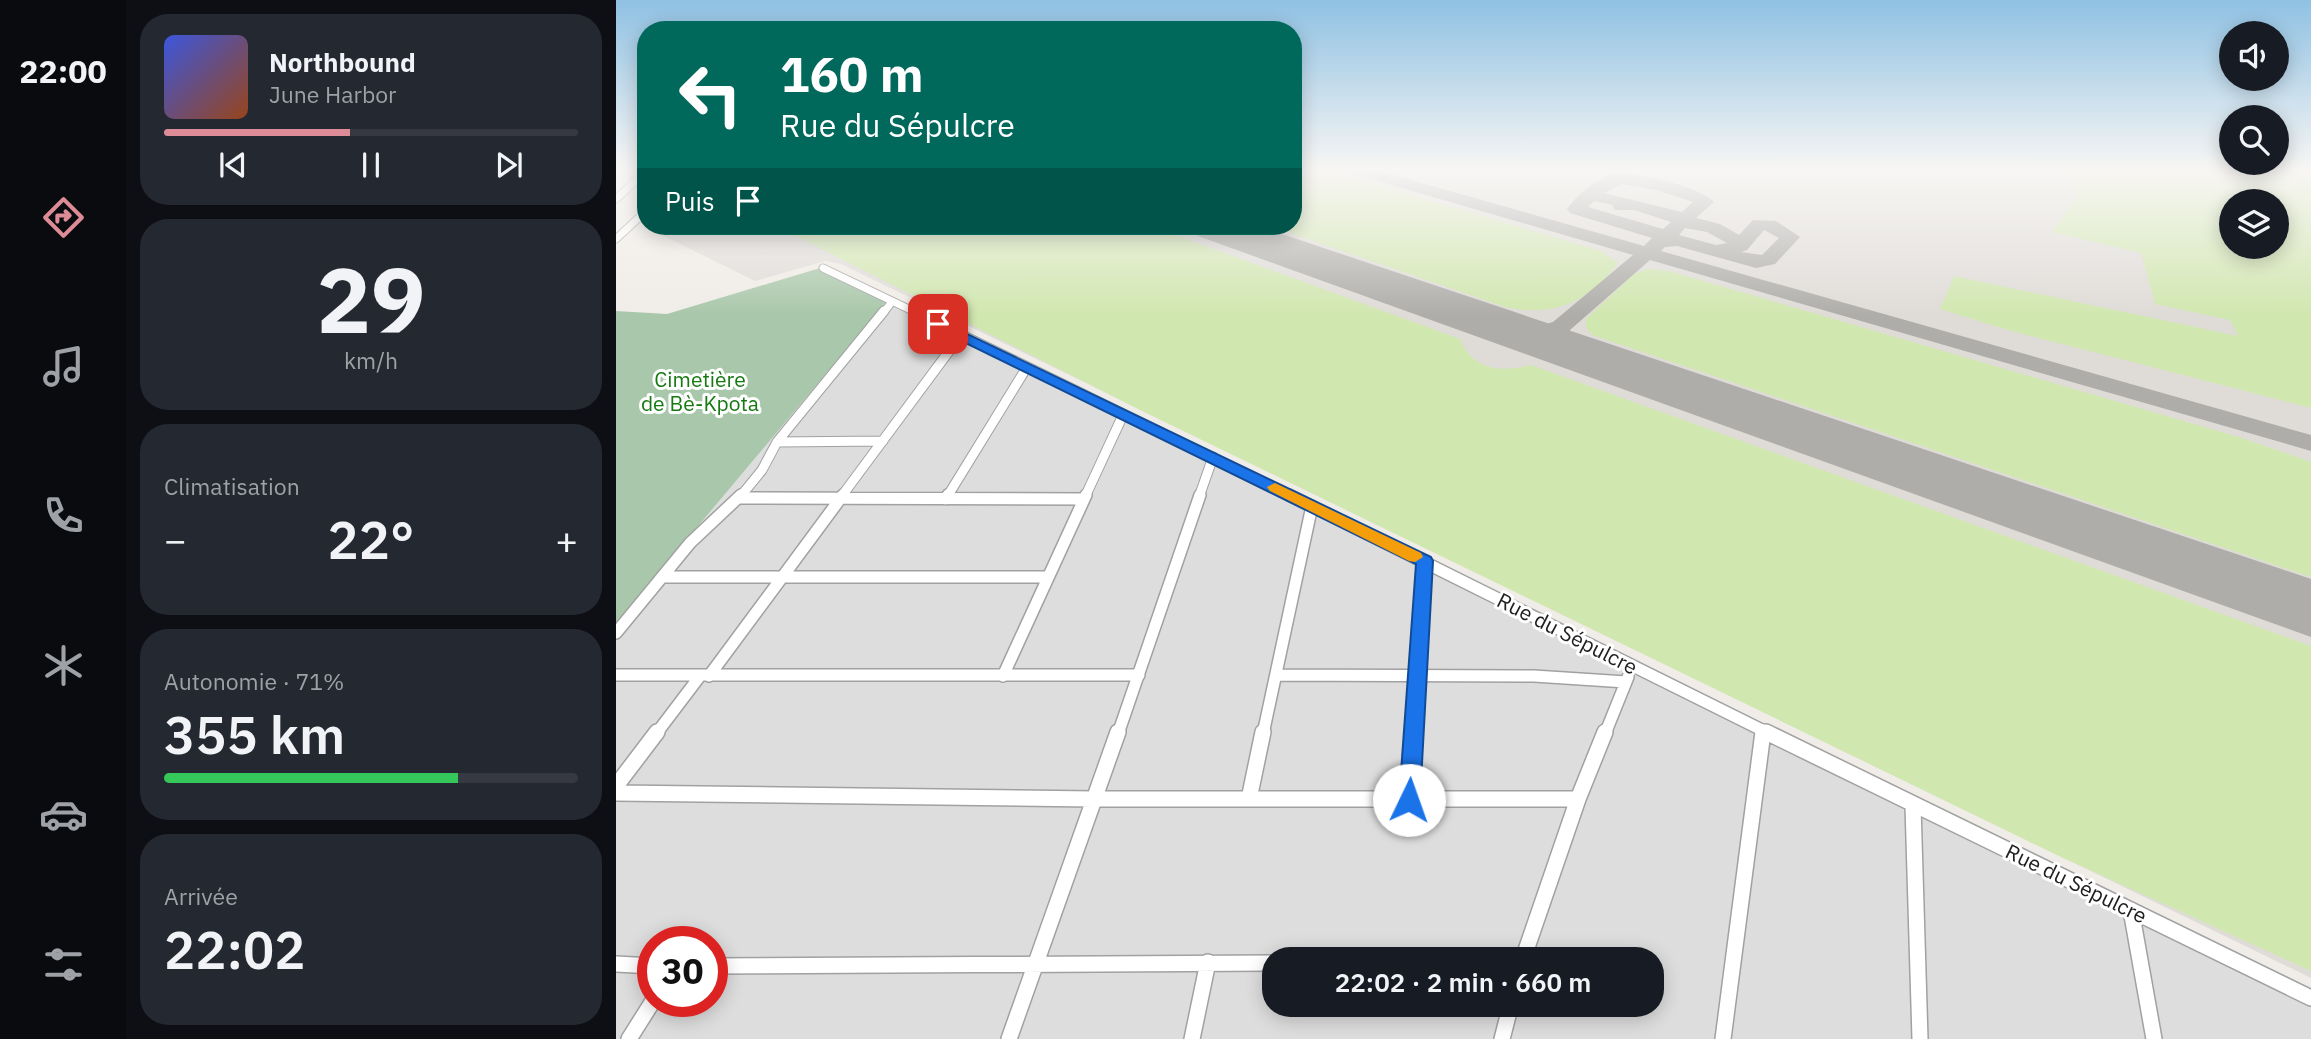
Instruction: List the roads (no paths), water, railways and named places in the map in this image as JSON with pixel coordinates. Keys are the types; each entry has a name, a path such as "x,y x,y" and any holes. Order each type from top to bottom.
{"street":[{"path":"616,239 637,219"},
{"name":"Rue du Sépulcre","path":"823,268 1425,561 1913,806 2311,998"},
{"path":"616,633 690,543 739,498 762,470 777,442 892,302"},
{"path":"616,786 783,577 961,335"},
{"path":"946,499 1027,367"},
{"path":"1003,676 1123,415"},
{"path":"777,442 883,441"},
{"path":"1009,1039 1139,675 1213,457"},
{"path":"739,498 1084,499"},
{"path":"1249,799 1312,506"},
{"path":"1409,800 1425,561"},
{"path":"662,577 1048,577"},
{"path":"1527,947 1578,799 1632,667"},
{"path":"616,674 1139,675"},
{"path":"1276,675 1534,676 1626,682"},
{"path":"1723,1039 1763,731"},
{"path":"616,793 1094,799 1578,799"},
{"path":"1913,806 1922,1038"},
{"path":"2131,910 2154,1039"},
{"path":"1192,1039 1208,962"},
{"path":"728,966 1262,963"},
{"path":"616,964 637,965"},
{"path":"629,1039 643,1017"},
{"path":"1502,1039 1508,1017"}],"park label":[{"name":"Cimetière de Bè-Kpota","path":"700,392"}]}
